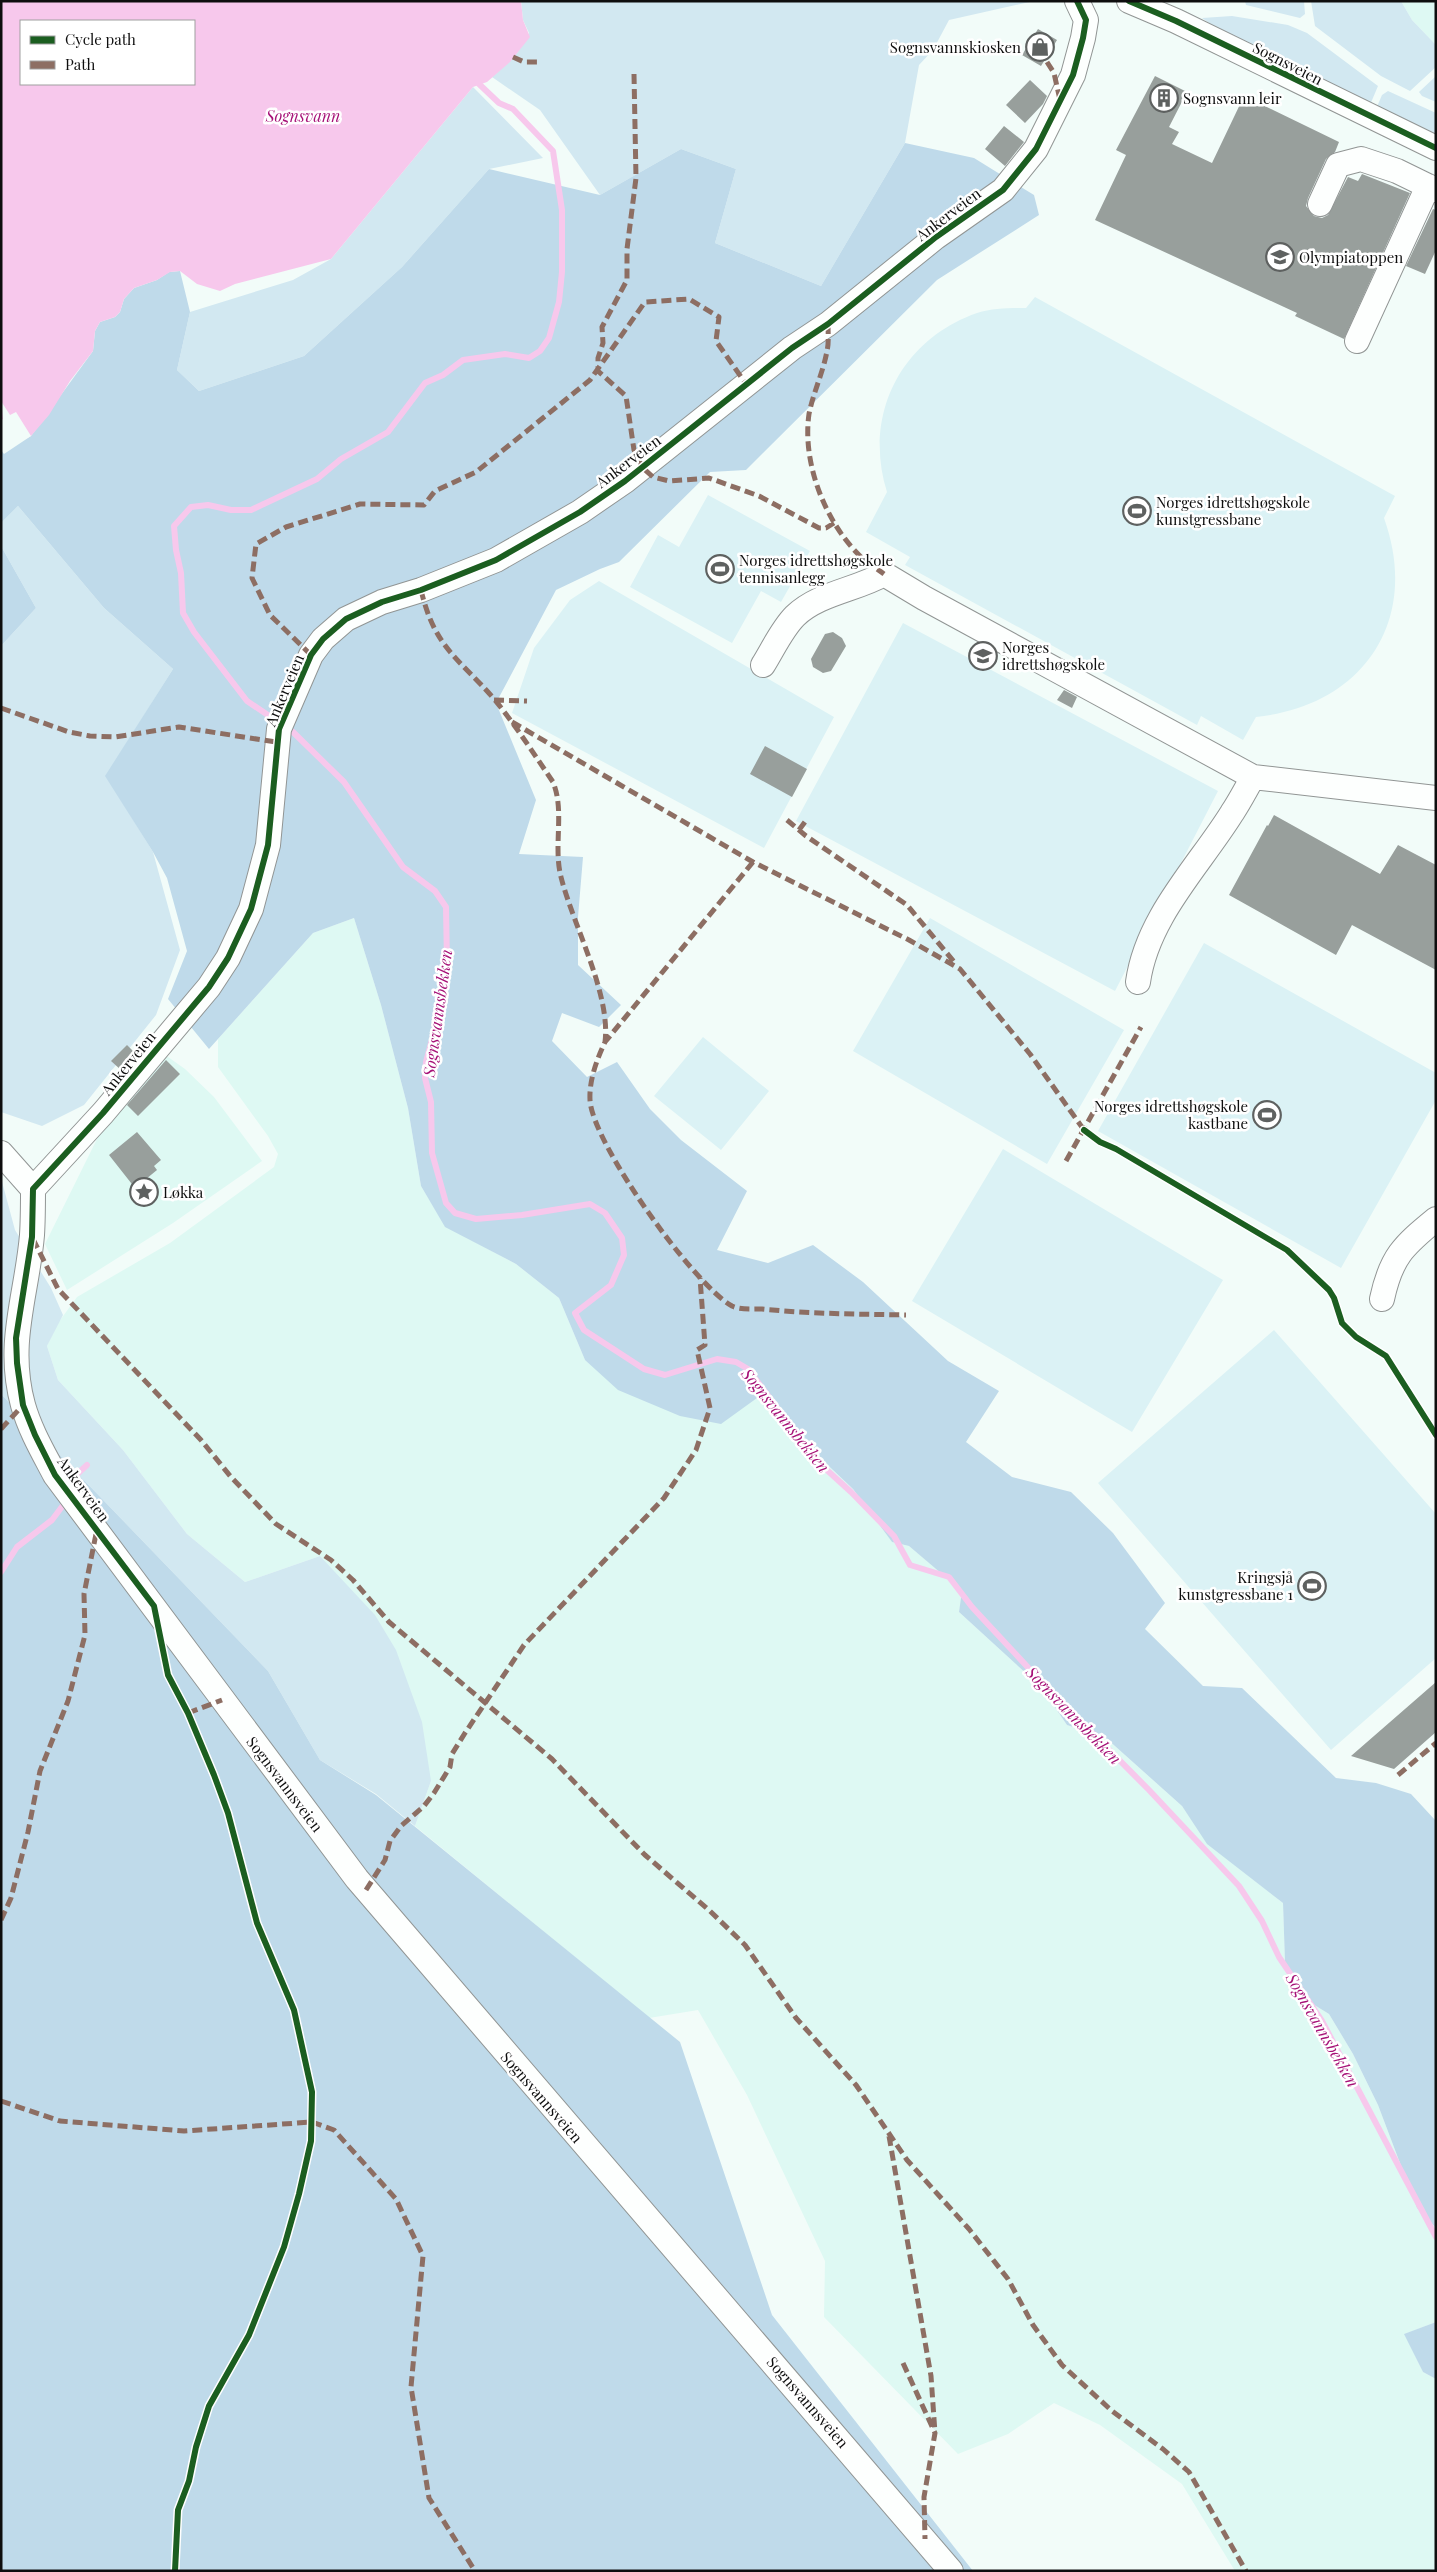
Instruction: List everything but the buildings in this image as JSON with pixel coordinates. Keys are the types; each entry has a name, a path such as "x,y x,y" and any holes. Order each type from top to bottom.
{"street":[{"name":"Ankerveien","path":"154,1606 55,1475 35,1435 23,1405 17,1363 16,1338 32,1237 34,1189 103,1114 209,986 228,958 251,909 268,845 281,724 311,656 323,639 346,619 382,602 420,590 496,560 580,512 625,481 792,348 828,324 936,237 1003,190 1036,149 1073,75 1084,38 1086,20 1077,1"},
{"name":"Sognsveien","path":"1129,1 1176,21 1436,148"},
{"path":"1320,204 1338,165 1362,159 1398,171 1432,188 1357,341"},
{"path":"763,665 790,622 798,614 817,601 871,581 884,574 924,598 1253,777 1436,798"},
{"path":"1138,982 1141,962 1178,890 1232,813 1253,777"},
{"path":"1,1153 34,1189"},
{"path":"1382,1299 1388,1273 1397,1256 1414,1237 1436,1219"},
{"name":"Sognsvannsveien","path":"154,1606 362,1884 951,2571"}],"green space":[{"path":"1401,1 1436,1 1436,45 1412,20"},
{"path":"354,918 381,1005 408,1108 421,1186 445,1226 516,1264 559,1298 585,1360 757,1398 853,1489 892,1542 909,1546 963,1591 959,1612 1041,1687 1067,1725 1106,1738 1182,1806 1208,1844 1283,1903 1285,1963 1303,1998 1329,2014 1353,2054 1378,2105 1417,2208 1436,2228 1436,2322 1405,2334 1423,2372 1436,2379 1435,2571 1235,2571 1182,2484 1100,2425 1054,2403 1008,2434 958,2454 824,2317 825,2261 747,2095 698,2010 649,2018 415,1826 431,1781 320,1556 245,1582 187,1534 123,1450 58,1380 47,1346 58,1323 77,1297 170,1243 274,1167 278,1154 268,1136 218,1067 218,1039 313,933"},
{"name":"Løkka","path":"161,1052 185,1069 214,1097 262,1161 173,1223 67,1290 45,1244 97,1139 122,1099"}],"shaded area":[{"path":"521,1 1034,1 949,20 933,50 919,65 905,143 821,286 715,243 736,169 681,149 600,195 540,110 492,77 518,52 529,33 523,20"},
{"path":"1245,1 1304,1 1305,14 1300,18 1246,5"},
{"path":"1311,1 1401,1 1412,20 1436,45 1436,67 1410,91 1381,76 1315,26"},
{"path":"1232,16 1288,25 1307,33 1378,86 1370,105 1244,47 1202,18"},
{"path":"1436,76 1436,102 1422,96 1419,92"},
{"path":"473,87 543,158 489,169 402,267 304,356 199,391 177,370 190,312 293,280 331,259"},
{"path":"1388,91 1436,113 1436,139 1376,109 1382,95"},
{"path":"905,143 974,158 1034,195 1039,215 937,280 746,470 710,472 619,562 556,590 496,703 536,800 519,854 583,857 578,917 578,965 621,1005 599,1027 562,1013 552,1041 587,1077 617,1062 650,1109 681,1140 747,1191 717,1250 768,1263 813,1245 863,1282 948,1361 999,1391 966,1442 1012,1477 1071,1492 1113,1533 1165,1603 1145,1629 1203,1686 1242,1688 1336,1778 1376,1783 1411,1794 1436,1821 1436,2228 1417,2208 1378,2105 1353,2054 1329,2014 1303,1998 1285,1963 1283,1903 1207,1844 1182,1806 1106,1738 1067,1725 1041,1687 959,1612 962,1591 909,1546 892,1542 853,1489 757,1398 721,1424 680,1416 618,1390 585,1360 559,1298 516,1264 445,1227 421,1186 408,1108 381,1005 354,918 313,933 209,1049 168,999 187,951 167,878 153,852 105,776 173,669 104,608 18,506 1,523 1,452 31,436 93,351 95,331 100,322 115,317 120,312 124,299 134,288 157,280 169,272 180,271 190,312 177,370 199,391 304,356 402,267 489,169 600,195 681,149 736,169 715,243 821,286"},
{"path":"1035,297 1395,496 1384,518 1394,556 1395,591 1388,623 1374,652 1353,676 1326,696 1294,710 1256,717 1243,740 1201,716 1197,725 905,565 910,557 866,532 887,492 881,464 880,436 885,409 894,384 908,361 927,342 950,325 983,311 1026,308"},
{"name":"Norges idrettshøgskole tennisanlegg","path":"708,495 810,551 781,602 761,591 732,643 630,587 658,535 679,547"},
{"path":"18,506 104,608 173,669 106,776 153,852 180,950 156,1015 84,1105 42,1126 1,1112 1,646 36,608 1,546 1,523"},
{"path":"1,546 36,608 1,646"},
{"path":"599,581 834,717 764,848 512,713 534,648 570,600"},
{"path":"903,623 1218,791 1115,991 796,821"},
{"path":"930,918 1124,1030 1047,1164 853,1051"},
{"name":"Norges idrettshøgskole kastbane","path":"1204,943 1436,1073 1436,1100 1341,1268 1098,1131"},
{"path":"703,1037 769,1091 721,1150 654,1096"},
{"path":"1003,1149 1223,1280 1132,1432 912,1301"},
{"path":"1,1178 15,1230 51,1288 63,1315 47,1346 58,1380 123,1450 187,1534 245,1582 320,1556 375,1615 396,1650 422,1722 431,1781 415,1826 376,1794 320,1760 268,1671 1,1394"},
{"name":"Kringsjå kunstgressbane 1","path":"1274,1330 1436,1514 1436,1658 1331,1750 1098,1483"},
{"path":"1,1394 268,1671 320,1760 376,1795 680,2042 772,2315 973,2571 1,2571"},
{"path":"1436,2322 1436,2379 1423,2372 1404,2334"}],"water":[{"name":"Sognsvann","path":"1,1 521,1 523,20 530,37 510,62 487,82 473,87 331,259 235,284 220,291 197,284 180,271 170,272 157,280 134,288 124,299 120,312 115,317 100,322 95,331 93,351 70,381 49,415 31,436 1,452"}],"pier":[{"path":"1,401 10,415 16,412 31,436 4,454 1,450 1,420 3,419"}],"waterway":[{"name":"Sognsvannsbekken","path":"479,84 499,103 513,109 553,151 562,210 562,272 559,302 549,338 540,351 529,358 505,354 463,360 443,375 425,383 388,432 341,459 317,479 251,510 231,510 208,505 191,507 174,526 176,550 181,573 183,613 194,632 247,701 293,732 344,782 403,867 435,891 446,907 447,963 442,1002 426,1062 425,1078 431,1102 432,1153 446,1203 455,1213 476,1219 522,1215 590,1204 605,1213 622,1238 624,1255 611,1285 575,1313 584,1330 644,1369 665,1375 717,1359 736,1362 748,1369 817,1461 851,1492 894,1536 910,1565 949,1577 972,1607 1035,1675 1149,1790 1239,1886 1262,1921 1279,1957 1322,2021 1436,2237"},
{"path":"73,1478 87,1465"},
{"path":"1,1572 17,1547 52,1520 64,1504"}],"marked path":[{"path":"513,57 524,62 541,62"},
{"path":"1047,62 1054,73 1060,100"},
{"path":"634,74 636,178 627,249 627,280 602,327 603,343 598,358 598,371 626,396 634,450 643,468 653,477 669,481 709,478 759,496 819,528 826,528 834,523"},
{"path":"311,655 270,615 252,578 256,544 286,527 360,504 424,505 435,491 476,472 590,380 645,302 689,299 719,317 716,341 746,384"},
{"path":"828,324 827,351 809,414 809,452 813,471 826,508 836,526 859,555 884,574"},
{"path":"421,590 433,626 441,640 503,710 553,782 558,805 558,853 561,877 597,981 605,1023 605,1042"},
{"path":"494,700 527,701"},
{"path":"1,708 69,732 90,736 115,737 179,727 276,742"},
{"path":"512,722 753,862 909,940 960,969 1030,1054 1084,1130"},
{"path":"799,830 807,819"},
{"path":"787,820 806,836 907,905 955,963"},
{"path":"753,862 605,1042 592,1077 590,1100 595,1120 626,1179 671,1243 715,1293 732,1306 743,1309 834,1314 906,1315"},
{"path":"1066,1161 1141,1027"},
{"path":"33,1239 58,1289 201,1440 231,1477 276,1524 331,1560 353,1580 389,1622 552,1759 645,1855 710,1911 745,1945 796,2018 856,2085 907,2160 969,2229 1008,2279 1033,2325 1062,2365 1112,2411 1163,2449 1189,2472 1246,2571"},
{"path":"366,1890 385,1860 390,1841 401,1826 424,1806 434,1793 450,1767 452,1754 524,1645 664,1498 696,1450 710,1408 697,1350 705,1345 700,1278"},
{"path":"1,1429 23,1405"},
{"path":"1,1920 11,1898 28,1832 40,1771 68,1701 85,1635 84,1594 97,1529"},
{"path":"188,1713 222,1700"},
{"path":"1398,1775 1436,1743"},
{"path":"1,2101 60,2121 184,2131 312,2122 334,2130 396,2199 423,2256 411,2387 429,2498 475,2571"},
{"path":"889,2136 931,2376 935,2433"},
{"path":"903,2363 935,2433 924,2497 925,2539"}],"cycle path":[{"path":"175,2571 178,2510 189,2481 196,2447 209,2406 249,2335 284,2247 311,2141 312,2092 294,2010 257,1923 228,1813 214,1775 188,1713 168,1675 154,1606 55,1475 35,1435 23,1405 17,1363 16,1338 32,1237 33,1189 103,1113 209,987 228,958 251,909 268,845 279,729 311,655 323,639 346,619 382,602 421,590 496,560 580,512 625,481 792,348 828,324 936,237 1003,190 1036,149 1073,75 1086,20 1077,1"},
{"path":"1129,1 1176,21 1436,148"},
{"path":"1084,1130 1100,1142 1116,1149 1287,1250 1329,1290 1334,1298 1342,1323 1356,1337 1386,1356 1436,1435"}],"place":[{"name":"Sognsvannskiosken","path":"1040,47"},
{"name":"Sognsvann leir","path":"1164,98"},
{"name":"Olympiatoppen","path":"1280,257"},
{"name":"Norges idrettshøgskole kunstgressbane","path":"1137,511"},
{"name":"Norges idrettshøgskole tennisanlegg","path":"720,569"},
{"name":"Norges idrettshøgskole","path":"983,656"},
{"name":"Norges idrettshøgskole kastbane","path":"1267,1115"},
{"name":"Løkka","path":"144,1192"},
{"name":"Kringsjå kunstgressbane 1","path":"1312,1586"}]}
